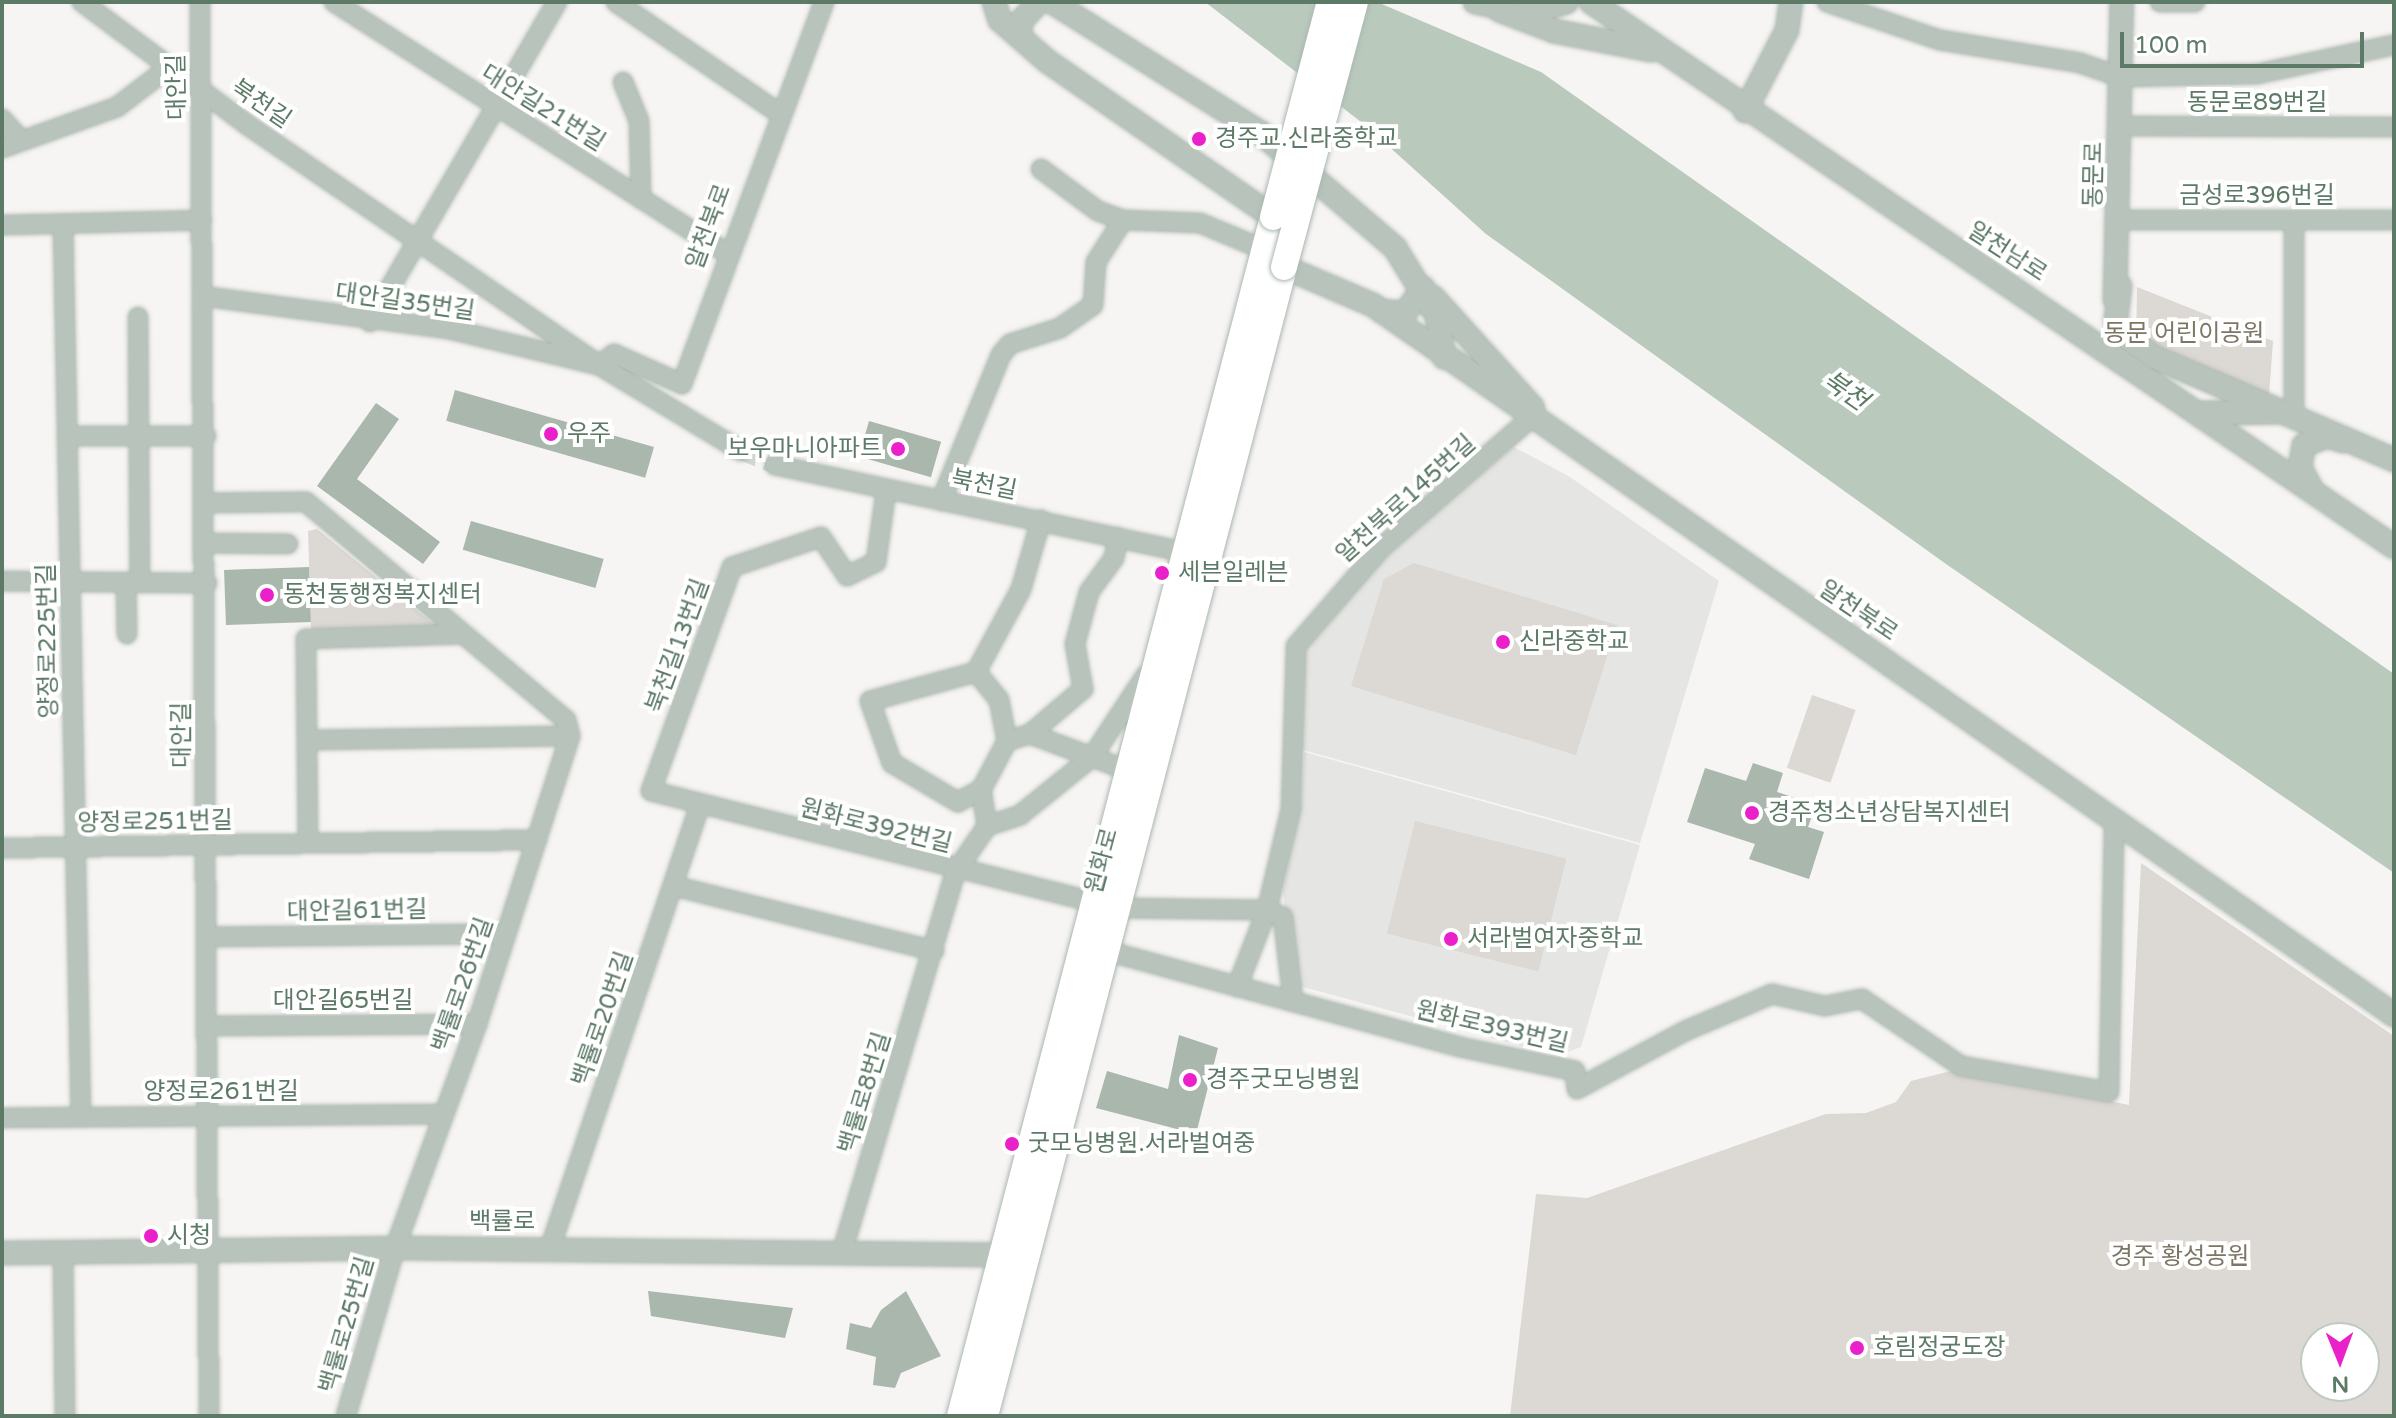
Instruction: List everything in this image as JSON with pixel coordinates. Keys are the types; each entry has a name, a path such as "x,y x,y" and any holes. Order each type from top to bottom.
{"main road":[{"path":"1274,259 1273,217 1330,2"},
{"path":"1274,259 1355,2"},
{"name":"원화로","path":"985,1416 1015,1255 1274,259"},
{"name":"원화로","path":"960,1416 1015,1255 1107,951 1104,905 1127,770 1158,654 1196,554"}],"street":[{"name":"북천길","path":"82,2 202,93 419,237 599,365 741,451"},
{"name":"대안길","path":"200,2 207,503 209,1416"},
{"name":"대안길21번길","path":"334,2 726,253"},
{"path":"370,322 557,2"},
{"path":"616,2 780,114"},
{"name":"알천북로","path":"599,365 614,354 682,384 726,253 824,2"},
{"path":"977,2 997,11 1020,36 1144,133 1273,217"},
{"path":"1020,36 1021,21 1039,2"},
{"path":"1052,2 1261,133 1395,248 1423,288 1571,446"},
{"path":"1475,2 1554,31 1664,53"},
{"path":"1499,10 1527,13 1567,2"},
{"name":"알천남로","path":"1591,2 1745,111 2093,341 2394,547"},
{"path":"1745,111 1787,30 1791,2"},
{"path":"1827,2 1940,40 2080,63 2121,77 2257,74 2394,45"},
{"name":"동문로","path":"2093,341 2110,317 2120,286 2122,2"},
{"path":"2160,2 2195,2"},
{"path":"2,148 117,107 168,68"},
{"path":"623,82 639,121 641,199"},
{"path":"2,119 21,140"},
{"name":"동문로89번길","path":"2121,126 2394,127"},
{"path":"1041,169 1098,211 1123,220 1200,223 1274,259"},
{"path":"2,225 202,220"},
{"path":"941,501 994,383 1001,355 1010,344 1060,328 1093,305 1096,262 1123,220"},
{"name":"금성로396번길","path":"2119,220 2394,220"},
{"path":"2294,220 2294,412"},
{"name":"양정로225번길","path":"63,224 81,1117"},
{"name":"알천북로","path":"1274,259 1381,311 1571,446 2394,1015"},
{"path":"2120,286 2116,321 2124,336 2154,357 2294,412 2386,456"},
{"path":"1381,311 1405,313 1423,288"},
{"path":"1423,288 1437,316 1444,357"},
{"name":"대안길35번길","path":"202,296 370,322 449,329 599,365"},
{"path":"127,634 133,583 138,317"},
{"path":"2198,413 2294,412"},
{"name":"알천북로145번길","path":"1237,987 1267,910 1291,809 1296,646 1382,547 1531,418"},
{"path":"67,436 206,436"},
{"path":"2318,495 2300,467 2304,445 2312,439 2327,436 2386,456"},
{"name":"북천길","path":"775,465 886,491 1041,520 1196,554"},
{"name":"북천길13번길","path":"651,791 732,567 821,537 847,576 876,562 886,491"},
{"path":"207,503 306,502 566,720 570,736 308,740"},
{"path":"976,672 999,700 1007,741 981,790 958,802 892,763 870,701 976,672 1021,589 1041,520"},
{"path":"1007,741 1030,734 1083,689 1075,644 1089,592 1114,558 1118,537"},
{"path":"207,543 288,544"},
{"path":"2,581 207,583"},
{"path":"308,843 306,639 463,634"},
{"path":"981,790 987,826 1020,815 1092,757 1158,654"},
{"path":"1030,734 1127,770"},
{"name":"백률로26번길","path":"395,1248 441,1114 477,1024 570,736"},
{"name":"원화로392번길","path":"651,791 956,871 1104,905"},
{"name":"백률로20번길","path":"550,1248 700,805"},
{"name":"원화로393번길","path":"1107,951 1237,987 1575,1071 1577,1089 1772,994 1825,1006 1862,999 1961,1066 2109,1092 2114,820"},
{"name":"백률로8번길","path":"843,1249 956,871 987,826"},
{"name":"양정로251번길","path":"2,848 537,840"},
{"path":"674,886 934,951"},
{"name":"원화로","path":"1104,905 1267,910"},
{"path":"1267,910 1283,917 1293,1000"},
{"name":"대안길61번길","path":"209,937 505,934"},
{"name":"대안길65번길","path":"209,1026 477,1024"},
{"name":"양정로261번길","path":"2,1118 441,1114"},
{"name":"백률로25번길","path":"346,1416 395,1248"},
{"name":"백률로","path":"2,1253 550,1248 843,1249 1015,1255"},
{"path":"63,1252 65,1416"}],"shaded area":[{"name":"신라중학교","path":"1514,447 1570,477 1719,581 1640,843 1303,750 1299,655 1397,542"},
{"name":"서라벌여자중학교","path":"1304,752 1640,845 1581,1047 1557,1056 1296,985 1283,892 1302,799"}],"green space":[{"name":"동문 어린이공원","path":"2137,287 2273,341 2269,396 2136,343"},
{"path":"317,529 447,635 318,633 311,628 308,531"},
{"path":"1414,563 1617,625 1576,755 1351,686 1384,579"},
{"path":"1812,695 1855,710 1830,783 1787,768"},
{"path":"1415,821 1566,859 1538,971 1387,934"},
{"name":"경주 황성공원","path":"2141,863 2394,1036 2394,1416 1510,1416 1536,1194 1587,1198 1826,1114 1866,1113 1896,1102 1911,1081 1955,1070 2129,1105"}],"water":[{"name":"북천","path":"1205,2 1377,2 1541,72 2394,674 2394,873 1946,564 1486,234 1365,125"}],"building":[{"name":"우주","path":"455,390 654,447 645,478 446,421"},
{"path":"376,403 399,419 357,479 440,542 423,564 317,486"},
{"name":"보우마니아파트","path":"869,421 941,442 931,477 859,457"},
{"path":"471,521 604,559 595,588 463,550"},
{"name":"동천동행정복지센터","path":"309,567 311,622 226,625 224,570"},
{"name":"경주청소년상담복지센터","path":"1753,763 1783,773 1777,792 1816,805 1808,827 1824,832 1809,879 1749,859 1755,844 1687,822 1705,768 1746,781"},
{"name":"경주굿모닝병원","path":"1179,1035 1218,1048 1196,1134 1096,1108 1107,1071 1168,1089"},
{"path":"648,1291 793,1308 785,1338 651,1316"},
{"path":"906,1291 941,1356 901,1373 895,1388 873,1385 876,1357 846,1349 850,1323 871,1328 881,1310"}],"tunnel":[{"path":"741,451 775,465"}],"place":[{"name":"경주교.신라중학교","path":"1199,139"},
{"name":"우주","path":"551,434"},
{"name":"보우마니아파트","path":"898,449"},
{"name":"세븐일레븐","path":"1162,573"},
{"name":"동천동행정복지센터","path":"267,595"},
{"name":"신라중학교","path":"1503,642"},
{"name":"경주청소년상담복지센터","path":"1752,813"},
{"name":"서라벌여자중학교","path":"1451,939"},
{"name":"경주굿모닝병원","path":"1190,1080"},
{"name":"굿모닝병원.서라벌여중","path":"1012,1144"},
{"name":"시청","path":"151,1236"},
{"name":"호림정궁도장","path":"1857,1348"}]}
